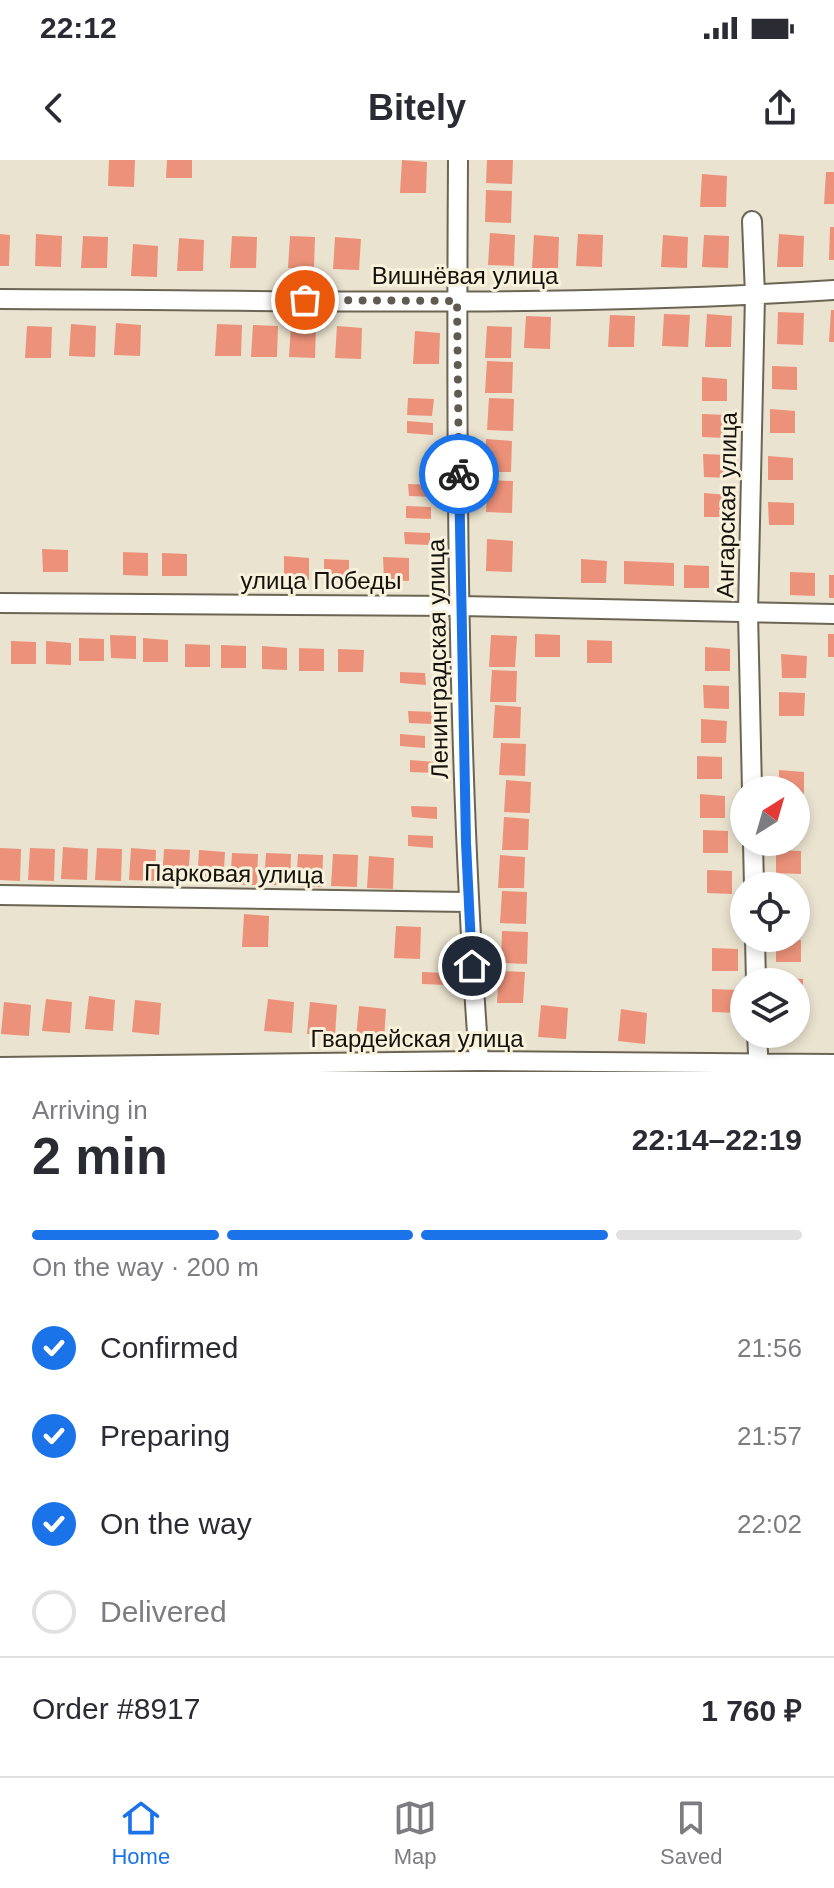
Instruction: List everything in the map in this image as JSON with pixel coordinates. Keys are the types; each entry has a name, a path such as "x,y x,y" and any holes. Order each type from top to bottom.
{"street":[{"name":"Ленинградская улица","path":"458,160 460,606 467,902 479,1061"},
{"name":"Ангарская улица","path":"752,221 755,295 748,613 752,776"},
{"name":"Вишнёвая улица","path":"0,299 457,301 755,295 834,290"},
{"name":"улица Победы","path":"0,603 460,606 834,614"},
{"name":"Парковая улица","path":"0,895 467,902"},
{"path":"757,1048 758,1068"},
{"name":"Гвардейская улица","path":"0,1067 479,1061 758,1068 834,1064"}],"building":[{"path":"109,160 135,160 134,187 108,186"},
{"path":"167,160 192,160 192,178 166,178"},
{"path":"402,160 427,162 426,193 400,193"},
{"path":"487,160 513,160 512,184 486,183"},
{"path":"826,172 834,172 834,204 824,204"},
{"path":"702,174 727,176 726,207 700,207"},
{"path":"486,190 512,191 511,223 485,222"},
{"path":"830,227 834,227 834,260 829,260"},
{"path":"490,233 515,235 514,266 488,265"},
{"path":"0,234 10,235 9,266 0,266"},
{"path":"36,234 62,236 61,267 35,266"},
{"path":"578,234 603,235 602,267 576,266"},
{"path":"779,234 804,236 803,267 777,267"},
{"path":"534,235 559,237 558,268 532,268"},
{"path":"663,235 688,237 687,268 661,267"},
{"path":"704,235 729,236 728,268 702,267"},
{"path":"83,236 108,237 107,268 81,268"},
{"path":"232,236 257,237 256,268 230,268"},
{"path":"290,236 315,237 314,268 288,268"},
{"path":"335,237 361,239 359,270 333,269"},
{"path":"179,238 204,240 203,271 177,271"},
{"path":"133,244 158,246 157,277 131,276"},
{"path":"831,310 834,310 834,342 829,342"},
{"path":"778,312 804,313 803,345 777,344"},
{"path":"664,314 690,315 688,347 662,346"},
{"path":"707,314 732,316 731,347 705,347"},
{"path":"610,315 635,316 634,347 608,347"},
{"path":"526,316 551,317 550,349 524,348"},
{"path":"116,323 141,325 140,356 114,355"},
{"path":"71,324 96,326 95,357 69,356"},
{"path":"217,324 242,325 241,356 215,356"},
{"path":"253,325 278,326 277,357 251,357"},
{"path":"291,325 316,327 315,358 289,357"},
{"path":"27,326 52,327 51,358 25,358"},
{"path":"337,326 362,328 361,359 335,358"},
{"path":"487,326 512,327 511,358 485,358"},
{"path":"415,331 440,333 439,364 413,364"},
{"path":"487,361 513,362 512,393 485,393"},
{"path":"772,366 797,367 797,390 772,389"},
{"path":"702,377 727,379 727,401 702,401"},
{"path":"408,398 434,399 432,416 407,415"},
{"path":"489,398 514,399 513,431 487,430"},
{"path":"770,409 795,411 795,433 770,433"},
{"path":"702,414 728,415 727,438 702,437"},
{"path":"407,421 433,423 433,435 407,433"},
{"path":"486,439 512,441 511,472 485,472"},
{"path":"703,454 729,455 728,478 704,477"},
{"path":"768,456 793,458 793,480 768,480"},
{"path":"488,480 513,481 512,513 486,512"},
{"path":"408,484 434,485 434,497 409,496"},
{"path":"704,493 729,495 729,517 704,517"},
{"path":"768,502 794,503 794,525 769,525"},
{"path":"406,506 431,507 431,519 406,518"},
{"path":"404,532 430,533 430,545 405,544"},
{"path":"487,539 513,541 512,572 486,571"},
{"path":"42,549 68,550 68,572 43,572"},
{"path":"123,552 148,553 148,576 123,575"},
{"path":"162,553 187,554 187,576 162,576"},
{"path":"284,556 309,558 309,580 284,580"},
{"path":"383,557 409,558 409,581 384,580"},
{"path":"324,559 349,560 349,582 324,582"},
{"path":"581,559 607,561 606,583 581,583"},
{"path":"624,561 674,563 674,586 624,584"},
{"path":"684,565 709,566 709,588 684,588"},
{"path":"790,572 815,573 815,596 790,595"},
{"path":"829,575 834,575 834,598 829,598"},
{"path":"535,634 560,635 560,657 535,657"},
{"path":"828,634 834,634 834,657 828,657"},
{"path":"110,635 136,636 136,659 111,658"},
{"path":"491,635 517,636 515,667 489,667"},
{"path":"79,638 104,639 104,661 79,661"},
{"path":"143,638 168,640 168,662 143,662"},
{"path":"587,640 612,641 612,663 587,663"},
{"path":"11,641 36,642 36,664 11,664"},
{"path":"46,641 71,643 71,665 46,664"},
{"path":"185,644 210,645 210,667 185,667"},
{"path":"221,645 246,646 246,668 221,668"},
{"path":"262,646 287,648 287,670 262,669"},
{"path":"705,647 730,649 730,671 705,671"},
{"path":"299,648 324,649 324,671 299,671"},
{"path":"338,649 364,650 363,672 338,672"},
{"path":"781,654 807,656 806,678 782,678"},
{"path":"492,670 517,671 516,702 490,702"},
{"path":"400,672 425,673 426,685 400,683"},
{"path":"703,685 729,686 729,709 704,708"},
{"path":"779,692 805,693 804,716 779,716"},
{"path":"495,705 521,707 520,738 493,738"},
{"path":"408,711 434,712 434,724 409,723"},
{"path":"701,719 727,721 726,743 701,743"},
{"path":"400,734 425,736 425,748 400,746"},
{"path":"501,743 526,744 525,776 499,775"},
{"path":"697,756 722,757 722,779 697,779"},
{"path":"410,760 435,762 435,773 410,772"},
{"path":"779,770 804,772 804,776 779,776"},
{"path":"506,780 531,782 530,813 504,812"},
{"path":"700,794 725,796 725,818 700,818"},
{"path":"411,806 437,807 437,819 412,817"},
{"path":"504,817 529,819 528,850 502,850"},
{"path":"703,830 728,831 728,853 703,853"},
{"path":"408,835 433,836 433,848 408,846"},
{"path":"63,847 88,849 87,880 61,879"},
{"path":"0,848 21,849 20,881 0,880"},
{"path":"30,848 55,849 54,881 28,880"},
{"path":"97,848 122,849 121,881 95,880"},
{"path":"131,848 156,850 155,881 129,880"},
{"path":"164,849 190,850 188,882 162,881"},
{"path":"199,850 225,852 223,883 197,882"},
{"path":"232,853 258,854 257,885 230,885"},
{"path":"266,853 291,854 290,885 264,885"},
{"path":"298,854 323,855 322,887 296,886"},
{"path":"333,854 358,855 357,887 331,886"},
{"path":"500,855 525,857 524,888 498,888"},
{"path":"369,856 394,858 393,889 367,888"},
{"path":"776,856 801,856 801,872 776,872"},
{"path":"707,870 732,871 730,894 707,893"},
{"path":"502,891 527,892 526,924 500,923"},
{"path":"244,914 269,916 268,947 242,947"},
{"path":"396,926 421,927 420,959 394,958"},
{"path":"502,931 528,932 527,964 501,963"},
{"path":"712,948 738,952 738,968 712,971"},
{"path":"776,952 801,952 801,962 776,962"},
{"path":"499,971 525,972 523,1003 497,1003"},
{"path":"422,972 447,973 447,985 422,984"},
{"path":"712,989 730,990 730,1013 712,1012"},
{"path":"89,996 115,1000 113,1031 85,1029"},
{"path":"46,999 72,1002 70,1033 42,1031"},
{"path":"268,999 294,1002 292,1033 264,1031"},
{"path":"135,1000 161,1003 159,1035 132,1032"},
{"path":"4,1002 31,1005 29,1036 1,1034"},
{"path":"310,1002 337,1005 335,1036 307,1034"},
{"path":"541,1005 568,1008 566,1039 538,1037"},
{"path":"359,1006 386,1009 384,1040 356,1038"},
{"path":"621,1009 647,1013 645,1044 618,1041"}],"way so far":[{"path":"305,300 457,301 459,474"}],"route":[{"path":"459,474 467,902 472,966"}]}
